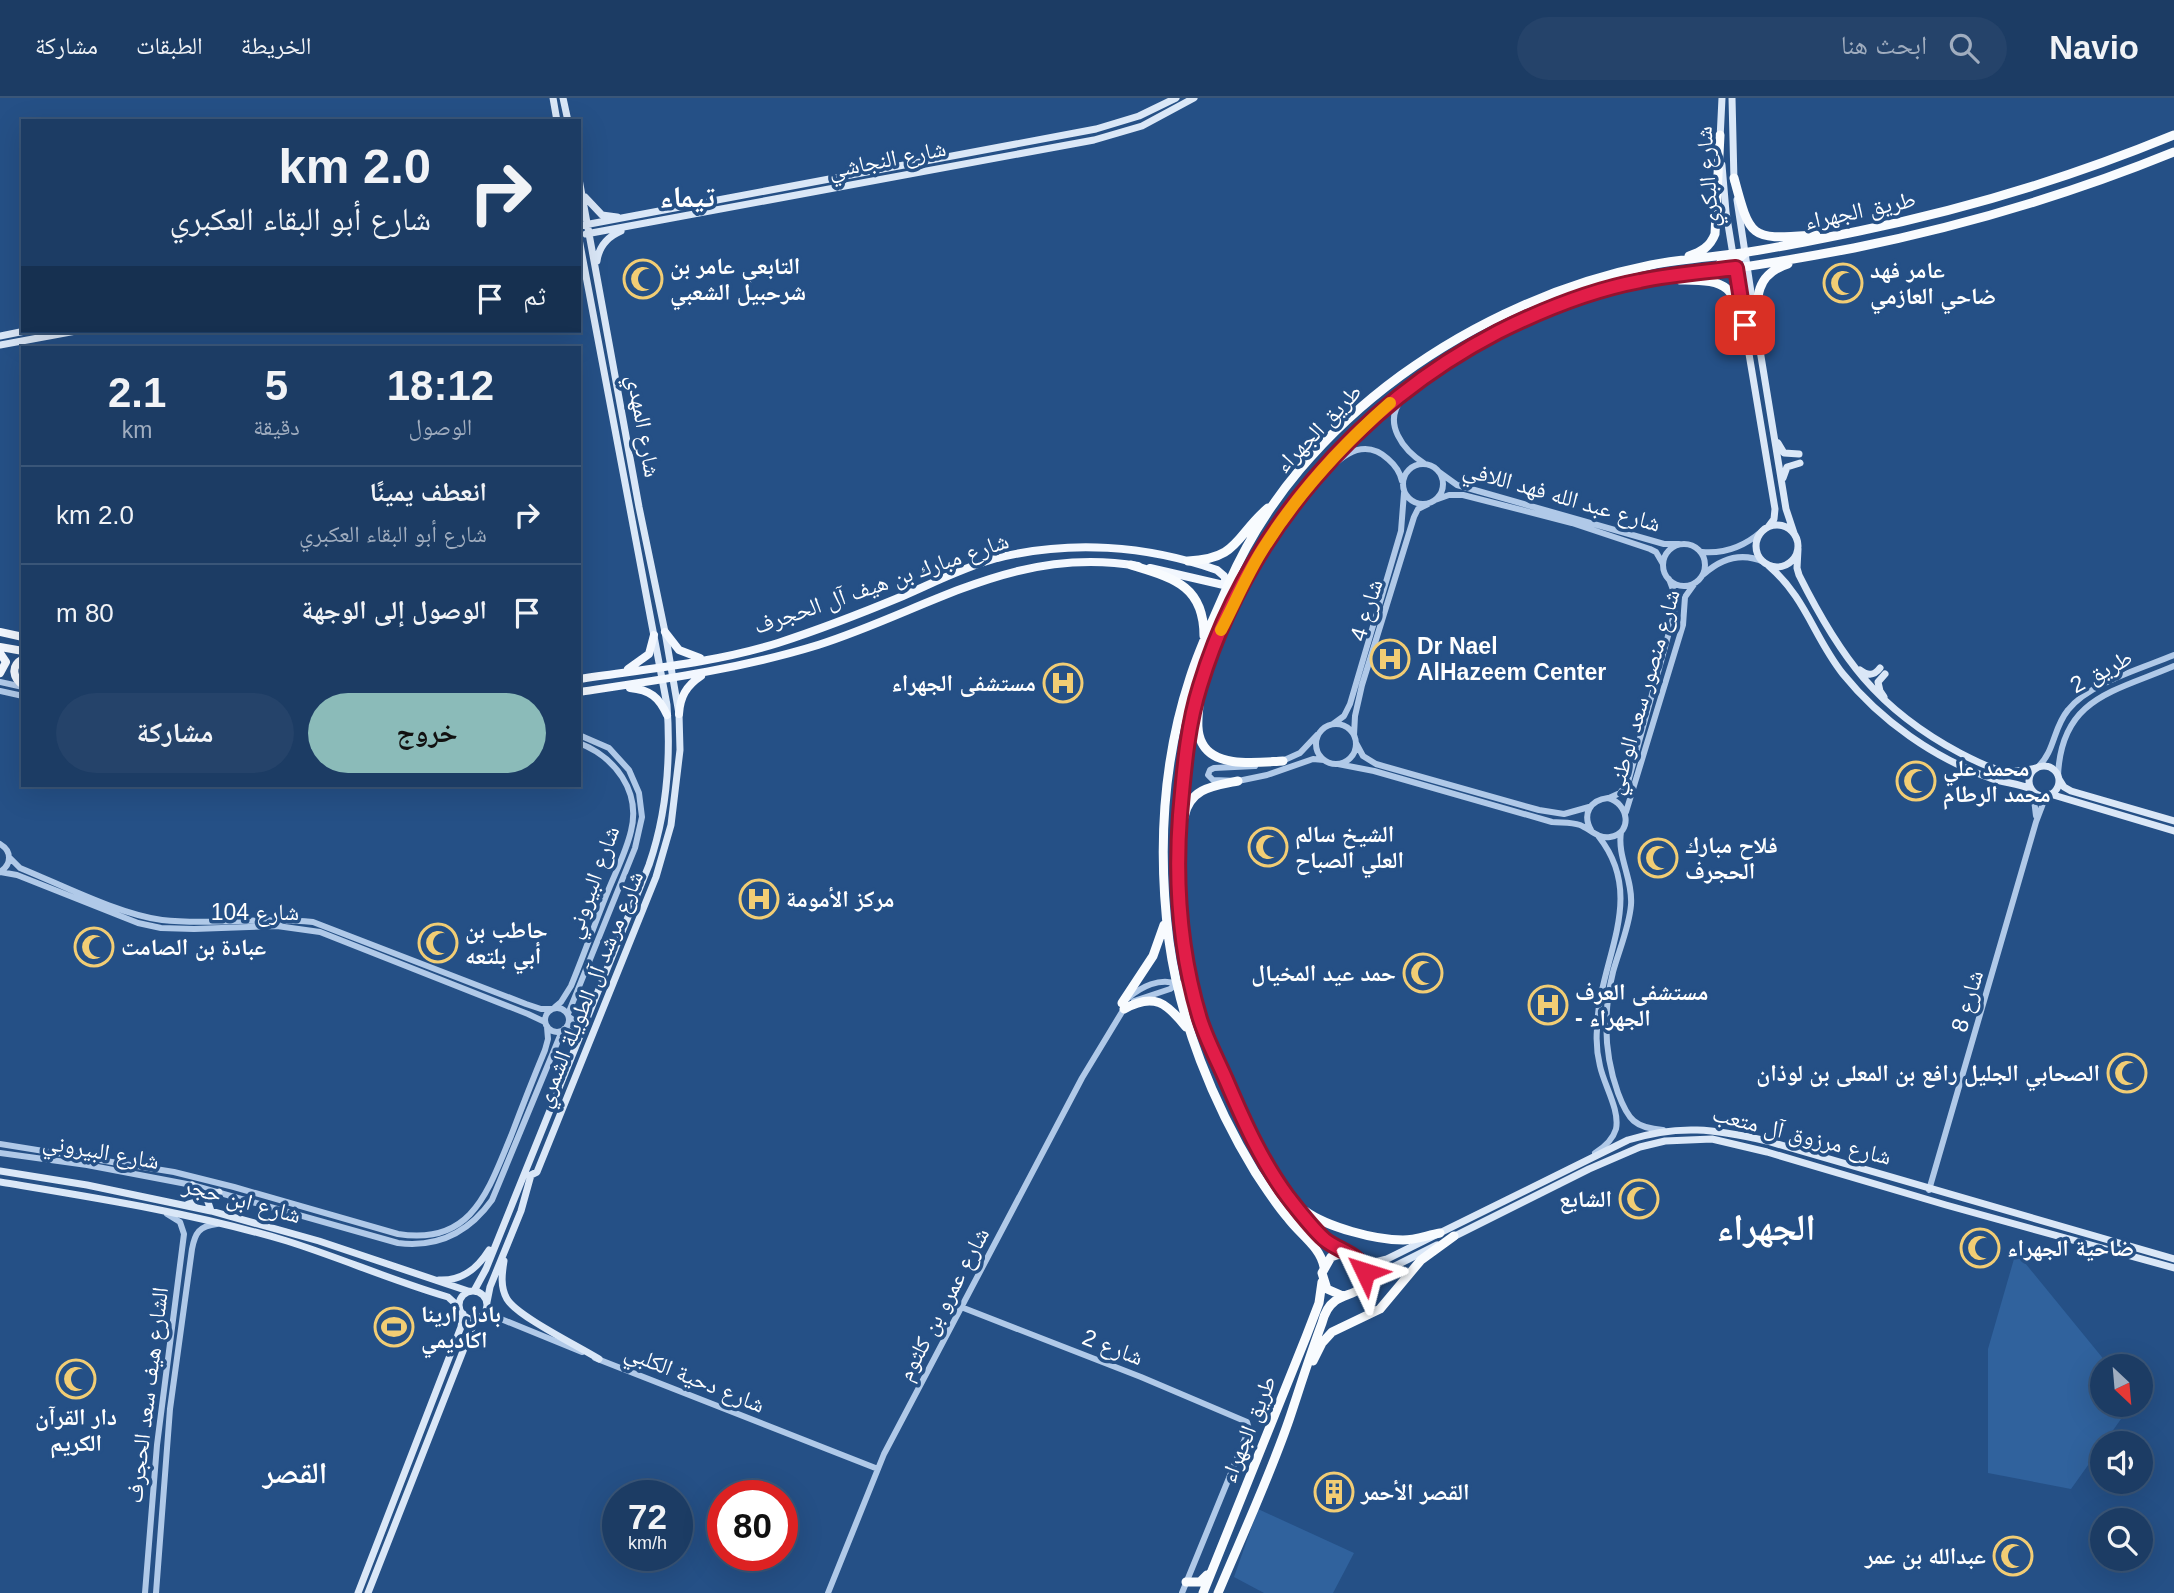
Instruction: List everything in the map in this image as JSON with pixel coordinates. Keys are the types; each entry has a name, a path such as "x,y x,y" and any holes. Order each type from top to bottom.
{"highway":[{"path":"1651,265 1698,253 1712,240 1716,220 1720,135"},
{"name":"طريق الجهراء","path":"1324,1267 1317,1249 1288,1219 1241,1148 1195,1044 1177,984 1166,913 1164,815 1168,770 1189,681 1233,571 1278,500 1343,423 1380,391 1442,346 1490,320 1544,298 1603,277 1651,265 1735,261 1804,248 1826,237 1954,209 2058,179 2174,135"},
{"name":"طريق الجهراء","path":"1747,258 1837,251 1985,216 2067,191 2174,153"},
{"path":"1734,178 1744,217 1754,231 1763,236 1856,232"},
{"path":"1758,341 1758,295 1766,276 1782,265 1837,251"},
{"path":"1640,281 1646,276 1747,258"},
{"path":"1640,281 1708,280 1722,285 1730,291 1735,300 1747,344"},
{"name":"طريق الجهراء","path":"1353,1256 1327,1241 1288,1198 1256,1146 1198,1010 1188,969 1177,882 1186,753 1199,686 1221,629 1273,534 1301,494 1354,434 1390,403 1476,345 1520,322 1580,299 1640,281"},
{"path":"1188,561 1221,556 1278,500"},
{"path":"1131,565 1157,573 1189,591 1202,610 1205,639"},
{"path":"1205,670 1207,650 1227,591"},
{"path":"1199,686 1198,728 1203,745 1209,753 1242,762 1283,761"},
{"path":"1177,882 1183,852 1184,817 1190,802 1195,794 1210,786 1238,781"},
{"path":"1123,1006 1158,945 1166,913"},
{"path":"1188,969 1177,984 1184,988 1198,1024 1209,1041"},
{"path":"1123,1006 1150,1001 1168,1006 1187,1029 1195,1044"},
{"path":"1288,1198 1322,1222 1373,1235 1405,1240 1440,1233"},
{"path":"1306,1370 1327,1337 1337,1329 1380,1309 1422,1260 1454,1236"},
{"path":"1343,1253 1353,1256 1365,1272 1361,1288 1349,1296 1332,1293 1323,1278 1324,1267 1331,1257 1343,1253"},
{"name":"طريق الجهراء","path":"1203,1593 1319,1303 1323,1278"},
{"name":"طريق الجهراء","path":"1218,1593 1293,1407 1324,1317 1330,1306 1342,1296"},
{"path":"1290,1376 1302,1381"},
{"path":"1279,1401 1289,1401 1293,1407"},
{"path":"1186,1582 1200,1582 1212,1569"}],"main road":[{"path":"552,98 557,119"},
{"path":"563,98 568,119"},
{"name":"شارع النجاشي","path":"586,228 1119,122 1146,113 1176,98"},
{"name":"شارع النجاشي","path":"586,228 631,227 1122,133 1158,119 1194,98"},
{"name":"شارع البكري","path":"1722,98 1720,135 1727,212 1775,509 1774,519 1765,529"},
{"name":"شارع البكري","path":"1732,98 1734,178 1758,341 1789,520 1794,533"},
{"path":"1721,114 1724,140 1732,143"},
{"path":"1037,140 1034,145 1037,150"},
{"path":"1022,143 1026,147 1024,153"},
{"name":"شارع المهدي","path":"581,187 586,228 596,268 673,678"},
{"path":"582,191 586,200 602,215 625,219"},
{"path":"749,195 746,200 750,204"},
{"path":"596,268 598,255 606,240 631,227"},
{"name":"شارع المهدي","path":"581,248 662,680"},
{"path":"581,264 585,269"},
{"path":"0,336 21,332"},
{"path":"0,345 65,333"},
{"path":"607,381 612,388 617,388"},
{"path":"612,410 617,411 623,418"},
{"path":"1774,433 1782,452 1799,459 1787,467 1783,486"},
{"path":"2174,821 2071,791 2051,767 2014,773 1986,765 1943,744 1896,711 1876,694 1829,632 1799,575 1794,533 1782,525 1765,529 1756,543 1757,550 1766,564 1793,589 1842,673 1892,722 1935,753 1989,778 2032,790 2040,795 2049,794 2174,831"},
{"name":"شارع مبارك بن هيف آل الحجرف","path":"581,679 670,666 776,643 860,614 949,575 1007,556 1068,548 1140,550 1219,571 1227,591"},
{"path":"1086,563 1087,553 1105,548"},
{"path":"1766,564 1774,567 1787,565 1798,549"},
{"path":"958,588 1011,567 1013,561 1007,556"},
{"name":"شارع مبارك بن هيف آل الحجرف","path":"581,692 710,673 778,657 822,644 958,588 999,574 1035,566 1086,563 1131,565 1170,571 1227,591 1244,583"},
{"path":"0,632 21,637"},
{"path":"664,632 679,650 689,656 713,658"},
{"path":"624,672 649,654 654,635"},
{"path":"776,643 772,653 778,657"},
{"path":"0,647 21,651"},
{"path":"0,653 6,662 0,673"},
{"path":"21,660 16,664 14,672 21,684"},
{"path":"1849,661 1866,675 1883,671 1878,687 1896,711"},
{"path":"679,714 684,692 699,677 710,673"},
{"name":"شارع مرشد آل الطويلة الشمري","path":"487,1304 490,1287 521,1211 531,1175 537,1172 656,877 671,825 680,750 679,714 673,678"},
{"name":"شارع مرشد آل الطويلة الشمري","path":"471,1291 486,1269 656,845 664,804 669,750 662,680"},
{"path":"603,689 633,688 647,691 656,696 667,715"},
{"path":"2032,790 2029,777 2037,768"},
{"path":"2049,794 2057,787 2059,778"},
{"path":"632,935 631,927 643,896 638,892"},
{"name":"شارع مرزوق آل متعب","path":"1353,1256 1378,1263 1628,1139 1665,1130 1713,1129 1929,1190 2174,1268"},
{"name":"شارع مرزوق آل متعب","path":"1361,1288 1381,1273 1628,1151 1653,1143 1693,1139 1712,1139 1758,1150 1946,1205 2069,1233"},
{"path":"521,1211 517,1208 526,1184 525,1170"},
{"name":"شارع ابن حجر","path":"0,1171 116,1190 211,1211 299,1234 471,1291"},
{"name":"شارع ابن حجر","path":"0,1182 113,1200 285,1241 448,1297 461,1310"},
{"path":"186,1205 195,1202 198,1196 192,1185"},
{"path":"113,1200 117,1196 116,1190"},
{"path":"211,1211 207,1199 219,1192"},
{"path":"124,1203 128,1193"},
{"path":"430,1279 453,1280 476,1268 501,1228"},
{"path":"285,1241 289,1236 288,1231"},
{"path":"294,1244 299,1234"},
{"name":"شارع مرزوق آل متعب","path":"2082,1237 2174,1259"},
{"path":"509,1242 502,1282 509,1301 517,1311 598,1359"},
{"path":"358,1593 461,1327 461,1310 461,1297 471,1291 483,1294 487,1304 485,1313 477,1318 470,1318 461,1310"},
{"path":"368,1593 477,1318"},
{"path":"434,1423 435,1411 444,1387 439,1385"},
{"path":"375,1548 369,1569 375,1574"}],"street":[{"path":"1273,534 1344,456 1361,448 1379,451 1393,464 1402,481 1404,493 1414,503 1431,502 1442,490 1442,478 1439,472 1409,453 1397,435 1393,418 1399,401 1429,376"},
{"path":"1402,481 1408,470 1420,464 1427,465"},
{"name":"شارع عبد الله فهد اللافي","path":"1439,472 1457,485 1664,544 1679,544"},
{"name":"شارع 4","path":"1333,724 1344,716 1350,704 1401,531 1404,493"},
{"name":"شارع عبد الله فهد اللافي","path":"1431,502 1449,495 1463,495 1572,523 1650,549 1656,552 1663,564"},
{"name":"شارع 4","path":"1354,734 1356,712 1387,599 1414,517 1418,509 1431,502"},
{"path":"1765,529 1737,548 1718,552 1702,552 1688,544 1679,544 1668,552 1663,564 1669,579 1681,586 1695,583 1717,564 1735,557 1749,556 1766,564"},
{"path":"1702,552 1705,560 1703,576"},
{"name":"شارع منصور سعد الوطني","path":"1608,798 1620,793 1628,780 1670,633 1675,595 1669,579"},
{"name":"شارع منصور سعد الوطني","path":"1626,812 1683,625 1685,597 1695,583"},
{"name":"طريق 2","path":"2037,768 2049,755 2067,710 2082,696 2173,656"},
{"name":"طريق 2","path":"2059,778 2060,757 2075,717 2092,701 2174,666"},
{"path":"2113,681 2112,688 2118,690"},
{"path":"0,682 21,686"},
{"path":"0,691 21,696"},
{"path":"1589,1157 1601,1149 1614,1134 1617,1122 1596,1043 1603,977 1621,914 1621,892 1617,868 1608,849 1597,836 1591,830 1573,823 1552,822 1374,771 1324,760 1313,760 1238,781 1213,780 1208,772 1214,768 1258,766 1283,761 1300,753 1324,727 1333,724 1343,725 1354,734 1363,756 1376,764 1539,810 1564,814 1591,806 1602,799 1619,802 1626,812 1620,844 1629,878 1631,904 1608,996 1606,1029 1609,1062 1626,1112 1636,1124 1649,1129 1665,1130"},
{"path":"1317,735 1316,749 1324,760"},
{"name":"شارع البيروني","path":"581,736 608,748 620,759 634,780 642,806 640,832 594,937"},
{"path":"1338,764 1351,757 1356,743"},
{"name":"شارع البيروني","path":"568,1015 631,831 633,810 622,775 602,755 581,744"},
{"name":"شارع 8","path":"2032,790 2036,822"},
{"name":"شارع 8","path":"1929,1190 2036,822 2049,794"},
{"path":"1591,806 1587,818 1591,830"},
{"path":"1597,836 1610,838 1621,832"},
{"path":"0,844 8,851 10,858 5,869 0,872"},
{"name":"شارع 104","path":"10,858 20,868 138,915 161,920 280,918 313,922 541,1009 553,1008"},
{"name":"شارع 104","path":"0,872 17,875 138,923 159,928 277,926 320,932 505,1005 546,1025"},
{"path":"159,928 161,920"},
{"path":"194,921 194,929"},
{"name":"شارع البيروني","path":"553,1008 561,1002 571,986 591,946"},
{"path":"392,960 396,956 411,959"},
{"path":"1123,1006 1177,984"},
{"path":"505,1005 519,1008 522,1007 522,1002"},
{"name":"شارع عمرو بن كلثوم","path":"828,1593 878,1469 961,1307 1123,1006"},
{"path":"576,1044 574,1033 563,1030 554,1032 546,1025 545,1014 553,1008 562,1009 576,1022 588,1015"},
{"path":"563,1030 568,1025 568,1015"},
{"name":"شارع البيروني","path":"0,1144 174,1172 410,1236 439,1233 467,1218 486,1195 545,1050 548,1039 546,1025"},
{"name":"شارع البيروني","path":"0,1153 192,1185 398,1243 436,1242 457,1234 483,1213 492,1200 563,1030"},
{"path":"1612,1104 1616,1105 1621,1101"},
{"path":"514,1127 522,1130"},
{"path":"510,1137 515,1136 518,1140"},
{"path":"44,1150 47,1159"},
{"path":"47,1159 53,1151"},
{"path":"163,1211 180,1222 184,1234 183,1245 187,1244 192,1248 194,1237 199,1230 207,1225 221,1224"},
{"path":"331,1224 334,1216"},
{"name":"الشارع هيف سعد الحجرف","path":"145,1593 163,1390 183,1245"},
{"name":"الشارع هيف سعد الحجرف","path":"156,1593 170,1409 192,1248"},
{"name":"شارع دحية الكلبي","path":"487,1304 501,1319"},
{"name":"شارع 2","path":"961,1307 1141,1377 1249,1424 1186,1582"},
{"name":"شارع دحية الكلبي","path":"477,1318 501,1319 878,1469"},
{"path":"151,1518 161,1518"},
{"path":"150,1529 160,1530"},
{"path":"1182,1593 1186,1582"}],"shaded area":[{"path":"2016,1252 2099,1354 2090,1354 2090,1418 2122,1418 2112,1431 2090,1431 2090,1462 2071,1489 1988,1473 1988,1349"},
{"path":"1258,1509 1354,1553 1333,1593 1264,1593 1234,1577"}],"slow traffic":[{"path":"1221,630 1262,550 1301,494 1354,434 1390,403"}],"place":[{"name":"التابعي عامر بن شرحبيل الشعبي","path":"643,279"},
{"name":"عامر فهد ضاحي العازمي","path":"1843,283"},
{"name":"Dr Nael AlHazeem Center","path":"1390,659"},
{"name":"مستشفى الجهراء","path":"1063,683"},
{"name":"محمد علي محمد الرطام","path":"1916,781"},
{"name":"الشيخ سالم العلي الصباح","path":"1268,847"},
{"name":"فلاح مبارك الحجرف","path":"1658,858"},
{"name":"مركز الأمومة","path":"759,899"},
{"name":"حاطب بن أبي بلتعه","path":"438,943"},
{"name":"عبادة بن الصامت","path":"94,947"},
{"name":"حمد عيد المخيال","path":"1423,973"},
{"name":"مستشفى العرف - الجهراء","path":"1548,1005"},
{"name":"الصحابي الجليل رافع بن المعلى بن لوذان","path":"2127,1073"},
{"name":"الشايع","path":"1639,1199"},
{"name":"ضاحية الجهراء","path":"1980,1248"},
{"name":"بادل ارينا اكاديمي","path":"394,1327"},
{"name":"دار القرآن الكريم","path":"76,1379"},
{"name":"القصر الأحمر","path":"1334,1492"},
{"name":"عبدالله بن عمر","path":"2013,1556"}],"district":[{"name":"تيماء","path":"687,196"},
{"name":"الجهراء","path":"1766,1227"},
{"name":"القصر","path":"295,1472"}],"route":[{"path":"1365,1272 1357,1257 1327,1241 1288,1198 1256,1146 1209,1041 1188,969 1177,882 1186,753 1199,686 1221,629 1262,550 1301,494 1354,434 1390,403 1452,359 1520,322 1606,290 1640,281 1736,268 1745,325"}]}
